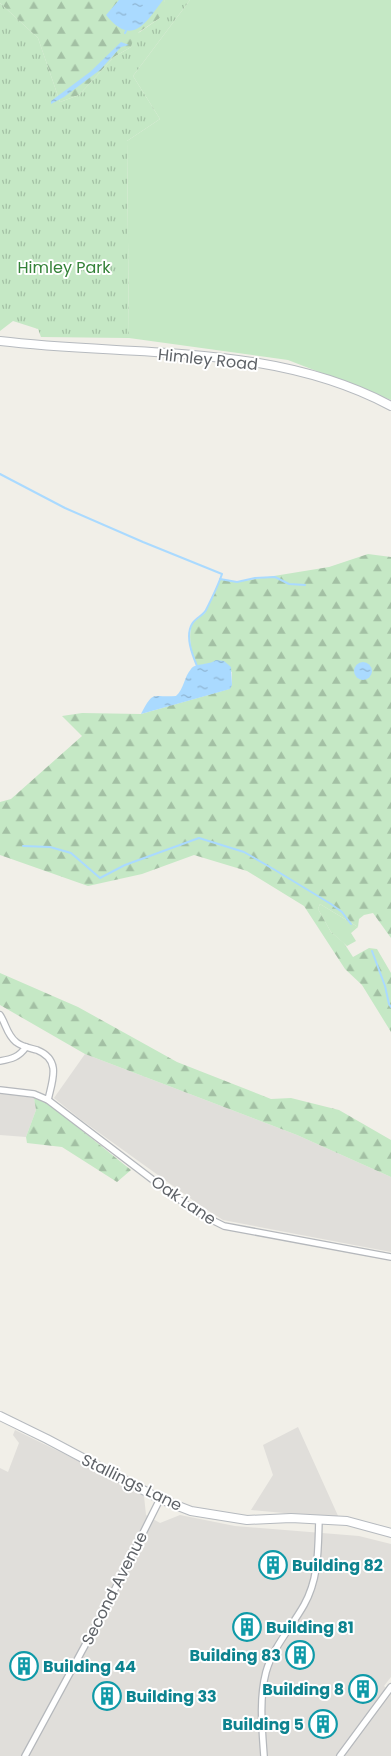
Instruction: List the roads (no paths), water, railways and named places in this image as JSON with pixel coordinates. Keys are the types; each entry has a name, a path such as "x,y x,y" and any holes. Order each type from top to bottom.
{"main road":[{"name":"Himley Road","path":"0,341 202,356 288,368 336,382 391,406"},
{"name":"Stallings Lane","path":"0,1416 160,1499 191,1511 247,1520 292,1518 347,1521 391,1533"}],"street":[{"path":"0,1016 11,1038 17,1043 49,1058 54,1072 48,1100"},
{"path":"0,1061 14,1058 26,1047"},
{"name":"Oak Lane","path":"0,1090 34,1094 48,1100 174,1196 204,1216 224,1226 391,1257"},
{"name":"Second Avenue","path":"25,1756 109,1601 160,1499"},
{"path":"264,1756 262,1700 266,1672 276,1647 305,1603 312,1588 318,1566 319,1519"},
{"path":"340,1756 391,1687"}],"water":[{"path":"119,0 163,0 144,24 131,31 123,30 115,25 106,15"},
{"path":"121,42 129,45 121,47 100,70 64,97 51,104 51,101 90,72"},
{"path":"216,660 224,661 231,667 232,685 230,689 141,714 154,696 176,696 193,667"},
{"path":"363,662 369,665 372,671 369,677 363,680 357,677 354,671 357,665"}],"waterway":[{"path":"0,474 65,508 222,574 206,610 193,622 190,629 190,645 197,666"},
{"path":"220,579 237,582 255,578 275,577 289,584 305,585"},
{"path":"23,846 50,847 71,853 100,878 125,865 199,838 244,852 331,904 342,912 351,924"},
{"path":"372,951 391,1007"}],"place":[{"name":"Building 82","path":"273,1565"},
{"name":"Building 81","path":"247,1627"},
{"name":"Building 83","path":"300,1655"},
{"name":"Building 44","path":"24,1666"},
{"name":"Building 8","path":"363,1689"},
{"name":"Building 33","path":"107,1696"},
{"name":"Building 5","path":"323,1724"}],"park label":[{"name":"Himley Park","path":"64,267"}]}
